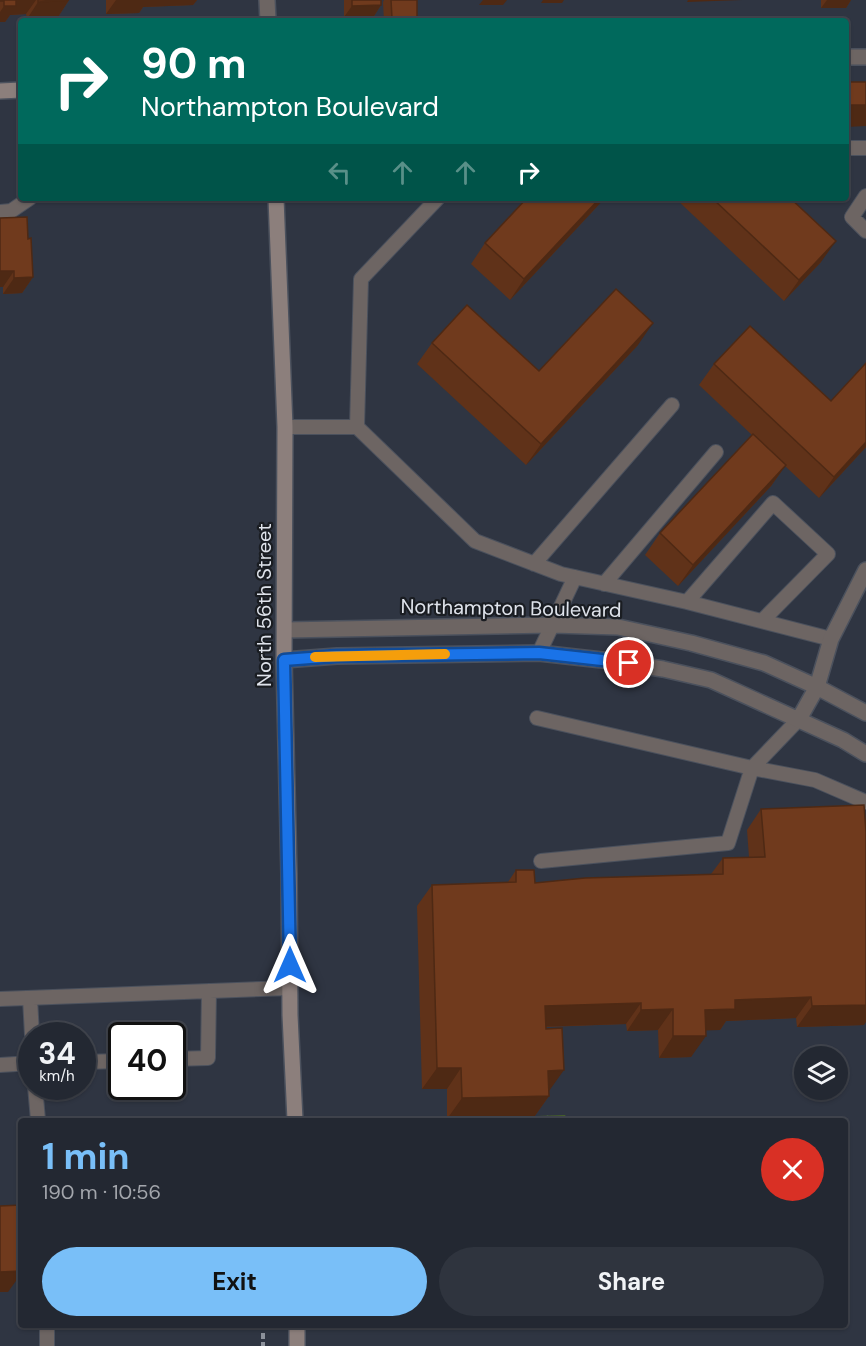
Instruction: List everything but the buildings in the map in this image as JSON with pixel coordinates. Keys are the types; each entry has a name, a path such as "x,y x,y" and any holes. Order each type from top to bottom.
{"street":[{"path":"267,0 268,18"},
{"path":"849,57 866,57"},
{"path":"0,91 18,90"},
{"name":"North 56th Street","path":"276,201 285,427 284,660 290,874 290,988 295,1118"},
{"path":"799,720 816,687 831,639 866,570"},
{"name":"Northampton Boulevard","path":"285,630 554,625 618,627 691,643 764,663 866,713"},
{"path":"284,660 337,656 539,653 663,669 711,680 843,740 866,754"},
{"path":"297,1328 297,1346"}],"lane":[{"path":"849,148 866,148"},
{"path":"866,196 852,217 866,231"},
{"path":"0,212 11,211 26,201"},
{"path":"357,427 361,279 435,201"},
{"path":"534,564 672,405"},
{"path":"285,427 357,427 475,541 534,564 575,577 763,620 831,639"},
{"path":"604,584 716,452"},
{"path":"687,602 773,503 828,554 763,620"},
{"path":"539,653 575,577"},
{"path":"537,718 752,768 815,780 866,802"},
{"path":"541,861 728,843 752,768 799,720"},
{"path":"0,999 290,988"},
{"path":"186,1059 208,1058 209,991"},
{"path":"30,998 31,1022"},
{"path":"0,1065 18,1064"},
{"path":"36,1100 38,1118"},
{"path":"47,1328 47,1346"}],"path":[{"path":"263,1328 263,1346"}],"green space":[{"path":"565,1115 567,1118 477,1118"}],"slow traffic":[{"path":"315,657 445,654"}],"route":[{"path":"290,965 284,660 337,656 539,653 629,663"}]}
